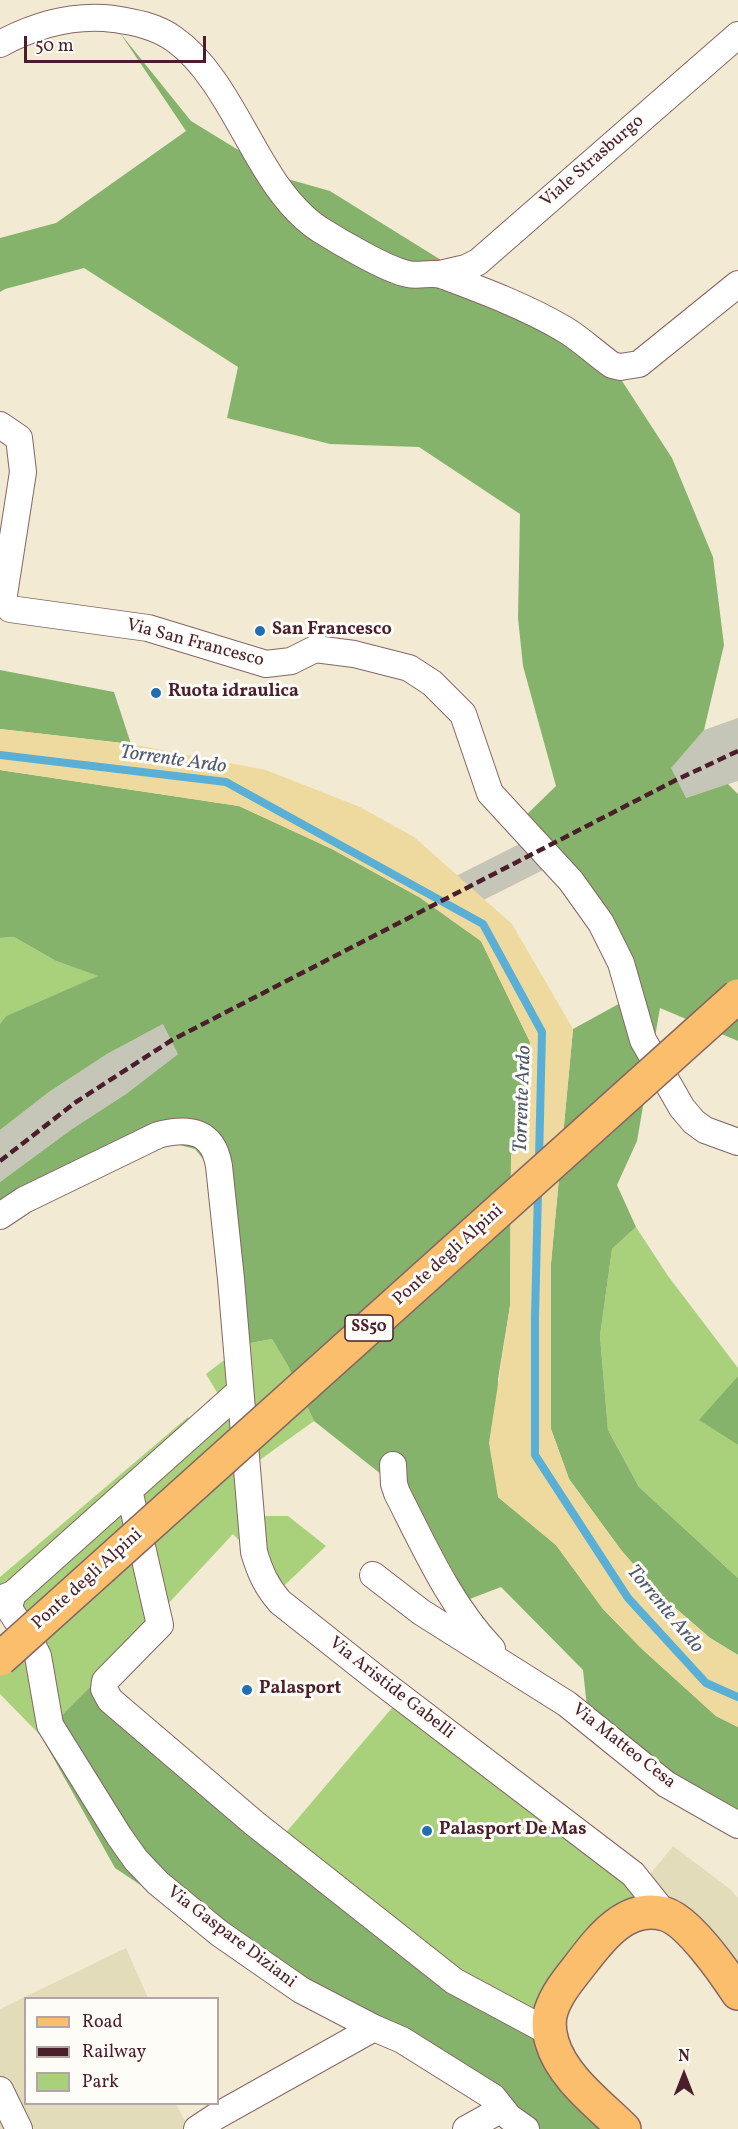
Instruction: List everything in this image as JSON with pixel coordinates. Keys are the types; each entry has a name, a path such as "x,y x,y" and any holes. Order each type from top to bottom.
{"main road":[{"name":"Ponte degli Alpini","path":"0,1659 738,996"},
{"path":"624,2129 573,2078 558,2055 549,2032 551,2011 559,1993 603,1936 619,1922 643,1913 665,1914"},
{"name":"Via Aristide Gabelli","path":"665,1914 684,1925 738,1993"}],"street":[{"path":"0,44 14,36 106,0"},
{"path":"80,9 108,18 144,25 173,38 188,50 204,68 220,92 273,181 294,207 318,229 388,267 408,274 440,274 536,314 566,330 612,364 620,367 639,364 738,284"},
{"name":"Viale Strasburgo","path":"440,274 466,268 478,262 738,35"},
{"name":"Via San Francesco","path":"0,425 18,438 23,472 3,601 10,609 148,628 266,664 291,661 315,649 354,654 409,668 432,683 463,714 490,793 571,881 601,923 621,963 643,1040 682,1108 694,1122 705,1130 738,1142"},
{"name":"Via Aristide Gabelli","path":"0,1216 24,1200 158,1135 174,1131 189,1131 200,1134 211,1143 217,1154 219,1166 231,1279 254,1552 260,1574 268,1589 280,1602 376,1678 633,1874 665,1914"},
{"name":"Via Gaspare Diziani","path":"239,1394 40,1571 7,1596 10,1610 38,1656 50,1725 94,1798 136,1860 158,1883 219,1934 301,1990 402,2040 493,2097 502,2109 526,2129"},
{"name":"Via Matteo Cesa","path":"393,1466 397,1492 441,1580 476,1630 508,1667"},
{"path":"129,1490 160,1625 105,1681 104,1689 110,1700 254,1823 454,1981 549,2032"},
{"name":"Via Matteo Cesa","path":"373,1575 421,1612 567,1704 666,1784 738,1825"},
{"path":"197,2129 215,2116 374,2028"},
{"path":"0,2090 19,2129"},
{"path":"465,2129 502,2109"}],"shaded area":[{"path":"738,718 738,781 686,798 178,1054 126,1094 72,1129 0,1182 0,1130 49,1092 107,1054 670,768 704,730"},
{"path":"673,1846 730,1889 738,1898 738,1999 644,1882"},
{"path":"126,1948 148,1997 25,1997"},
{"path":"24,1997 24,2105 177,2105 187,2129 0,2129 0,2009"}],"green space":[{"path":"120,33 191,121 284,178 330,191 613,367 672,458 713,557 724,645 704,730 671,768 686,798 728,784 738,794 738,1041 660,1008 637,1141 617,1185 636,1227 612,1249 600,1336 608,1430 639,1487 738,1578 738,1655 710,1638 658,1593 621,1550 569,1479 551,1429 551,1263 573,1029 635,995 520,821 556,786 523,666 518,618 520,514 419,447 330,444 227,418 238,367 84,268 0,292 0,238 56,223 186,131"},
{"path":"0,670 114,692 131,744 0,729"},
{"path":"0,770 239,806 332,849 419,897 481,941 530,1042 521,1109 511,1157 510,1306 498,1379 498,1497 556,1545 603,1609 642,1649 716,1716 738,1727 738,1820 588,1716 583,1670 501,1587 454,1605 391,1482 314,1421 288,1366 272,1339 245,1344 230,1192 195,1149 172,1143 154,1147 0,1226 0,1182 72,1129 126,1094 178,1054 163,1024 107,1054 49,1092 0,1130 0,1024 6,1016 98,976 56,961 14,937 0,938"},
{"path":"14,937 56,961 99,976 6,1016 0,1024 0,938"},
{"path":"636,1227 668,1276 738,1368 738,1376 700,1420 738,1445 738,1578 639,1487 608,1430 600,1336 612,1249"},
{"path":"272,1339 288,1366 314,1421 250,1467 255,1516 288,1516 326,1546 268,1601 248,1550 233,1534 99,1678 41,1736 0,1694 0,1668 28,1644 0,1613 0,1577 188,1417 196,1430 227,1409 206,1374 245,1344"},
{"path":"738,1376 738,1445 699,1420"},
{"path":"99,1678 283,1836 531,2030 618,2129 533,2129 223,1940 115,1868 41,1736"},
{"path":"397,1702 644,1882 531,2030 283,1836"}],"sand":[{"path":"0,729 131,744 266,770 360,807 414,837 512,924 573,1029 551,1263 551,1429 569,1479 621,1550 658,1593 710,1638 738,1655 738,1727 716,1716 642,1649 603,1609 556,1545 498,1497 489,1443 510,1306 511,1157 521,1109 530,1042 481,941 419,897 332,849 239,806 0,770"}],"waterway":[{"name":"Torrente Ardo","path":"0,755 226,782 483,924 542,1032 539,1160"},
{"name":"Torrente Ardo","path":"538,1190 535,1455 628,1598 706,1683 738,1697"}],"railway":[{"path":"0,1161 76,1102 172,1040 676,780 738,751"}],"place":[{"name":"San Francesco","path":"260,631"},
{"name":"Ruota idraulica","path":"156,693"},
{"name":"Palasport","path":"247,1690"},
{"name":"Palasport De Mas","path":"427,1831"}]}
